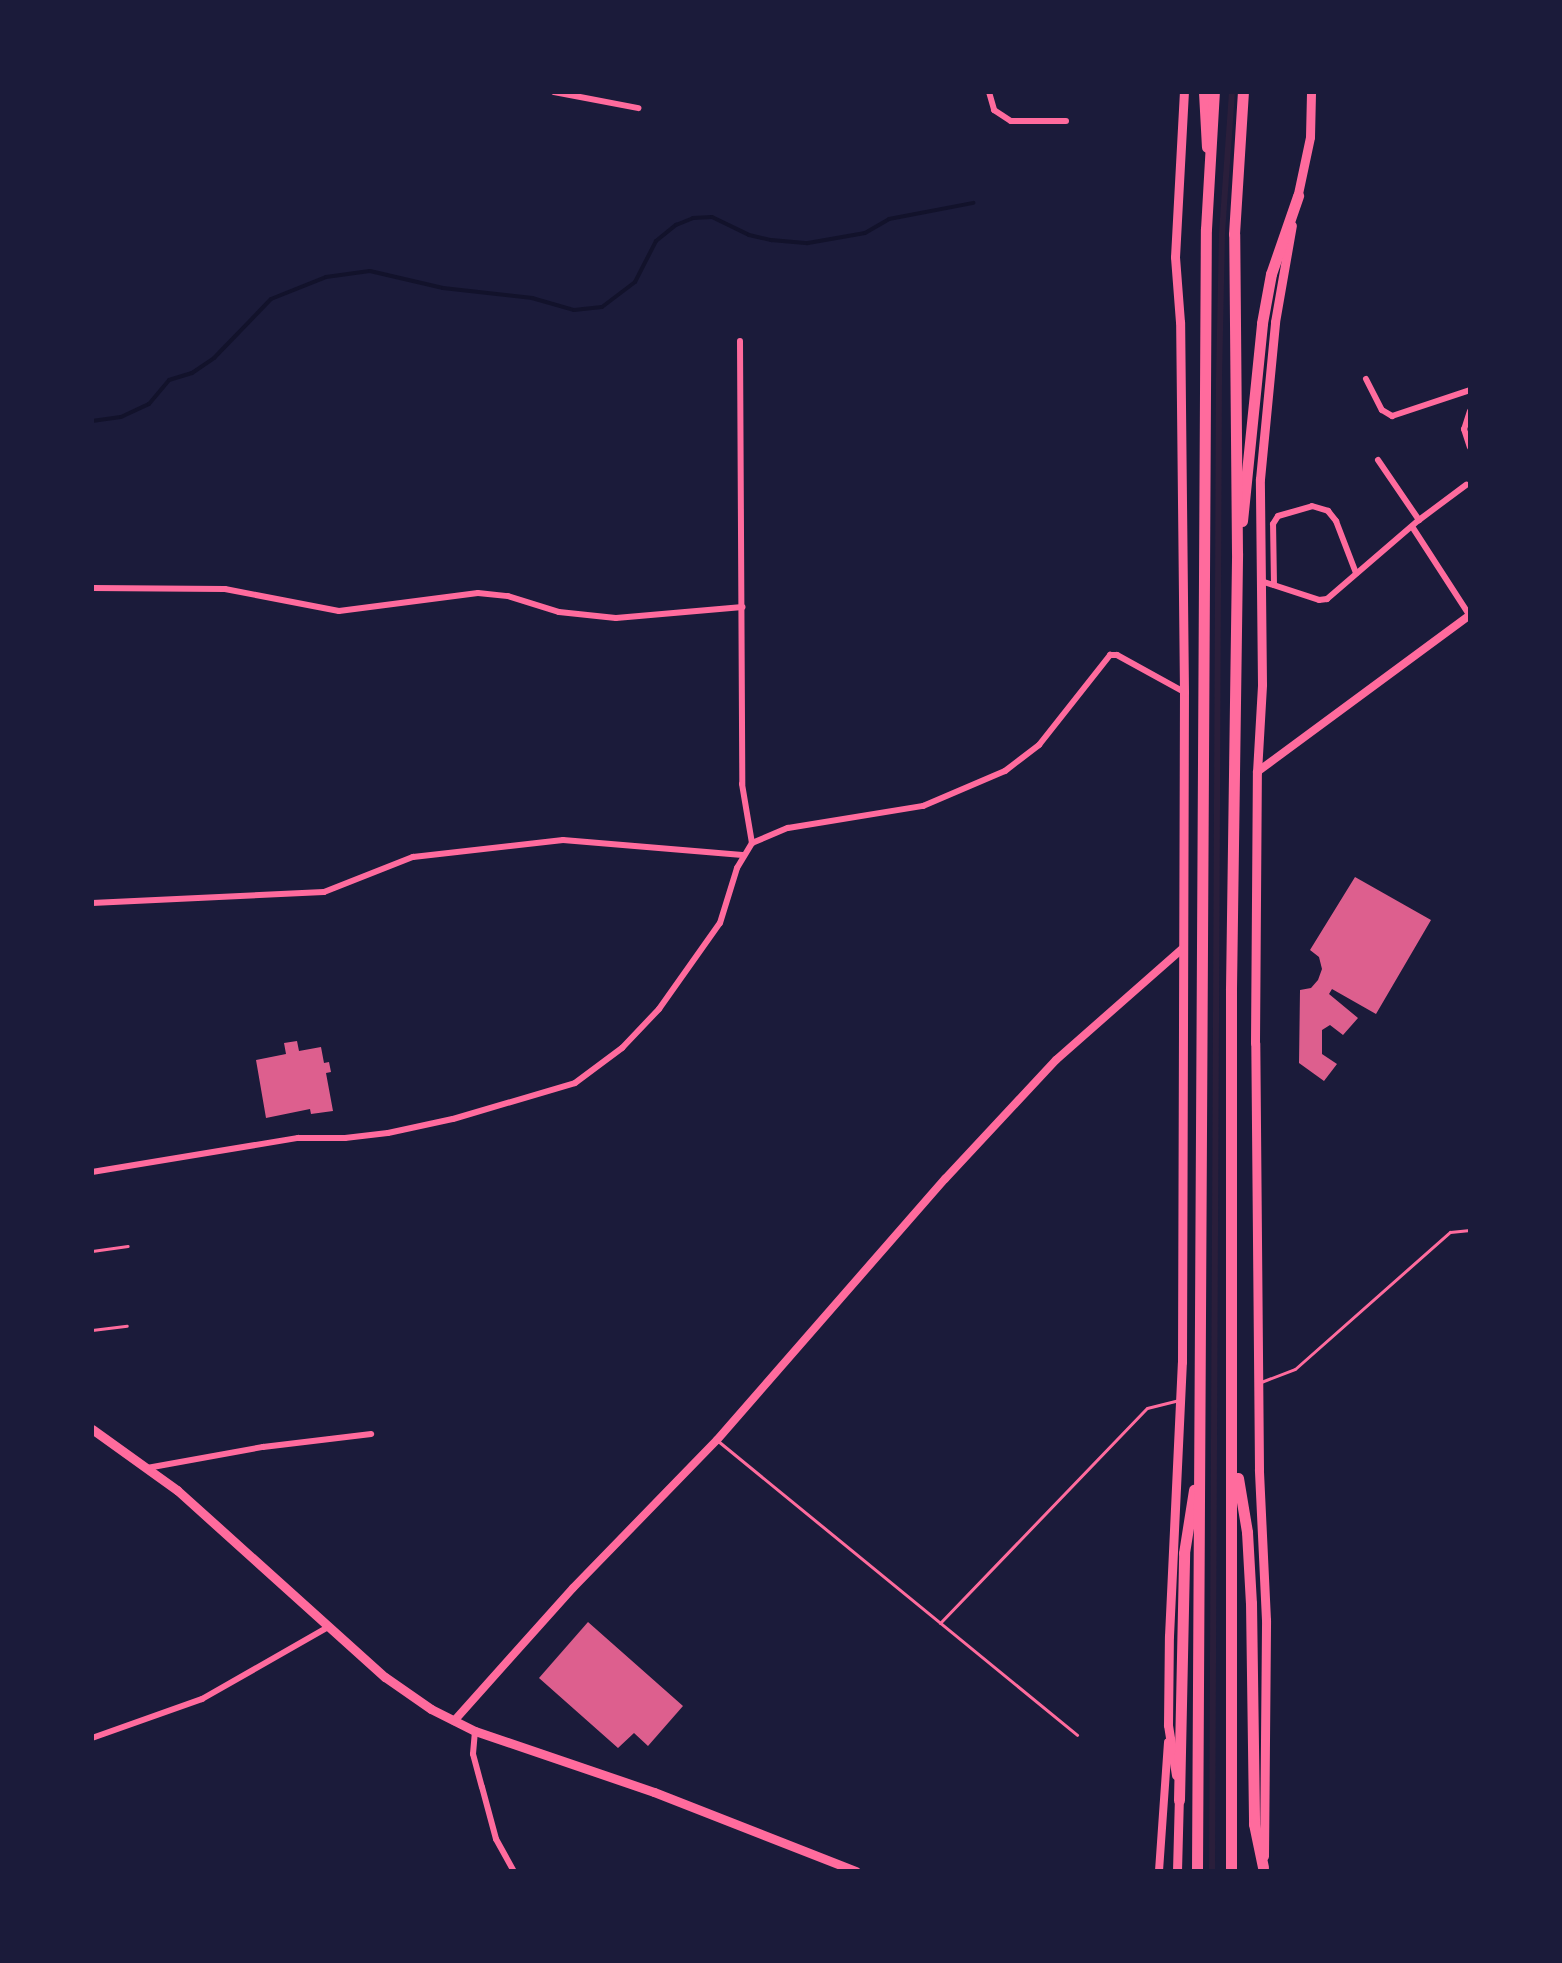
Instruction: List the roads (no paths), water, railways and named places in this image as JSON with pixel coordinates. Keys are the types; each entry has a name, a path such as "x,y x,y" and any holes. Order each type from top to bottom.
{"highway":[{"path":"1204,92 1205,136 1211,166"},
{"path":"1197,1871 1206,229 1214,92"},
{"path":"1231,1871 1231,989 1237,553 1234,234 1243,92"},
{"path":"1237,553 1248,485 1262,323 1271,274 1298,196"},
{"path":"1233,1447 1247,1532 1254,1824 1263,1869"},
{"path":"1179,1800 1184,1553 1200,1450"}],"main road":[{"path":"1177,1871 1179,1800 1168,1725 1180,1401 1184,692 1180,322 1175,257 1184,92"},
{"path":"1263,1869 1266,1620 1255,1080 1257,772 1262,684 1260,479 1275,322 1310,137 1311,92"},
{"path":"92,1429 177,1490 407,1694 475,1731 654,1792 856,1871"}],"street":[{"path":"554,92 638,108"},
{"path":"989,92 994,110 1011,121 1066,121"},
{"path":"740,341 742,784 752,843"},
{"path":"1366,379 1382,410 1392,416 1470,390"},
{"path":"1470,411 1464,429 1470,447"},
{"path":"1378,460 1419,520"},
{"path":"1261,581 1319,600 1327,599 1419,520 1466,485"},
{"path":"1274,585 1273,524 1278,516 1312,506 1328,511 1336,521 1356,573"},
{"path":"1257,772 1470,616 1413,528"},
{"path":"92,588 213,588 339,611 478,593 508,596 559,612 616,618 743,607"},
{"path":"92,1172 298,1138 345,1138 401,1130 519,1101 575,1083 622,1048 659,1009 720,923 742,855 752,843 788,828 923,806 1005,771 1039,745 1110,655 1117,655 1184,692"},
{"path":"92,903 324,892 413,857 563,840 742,855"},
{"path":"454,1721 573,1588 717,1440 945,1179 1056,1060 1182,949"},
{"path":"147,1468 300,1442 371,1434"},
{"path":"92,1738 202,1699 328,1627"},
{"path":"1159,1871 1165,1823 1168,1725"},
{"path":"475,1731 473,1754 488,1811 496,1839 514,1871"}],"lane":[{"path":"1259,1383 1295,1369 1450,1232 1470,1230"},
{"path":"92,1251 128,1246"},
{"path":"92,1330 127,1326"},
{"path":"940,1623 1141,1413 1155,1405 1180,1401"},
{"path":"717,1440 1077,1735"}],"waterway":[{"path":"92,421 121,417 149,404 169,380 192,373 214,358 271,299 326,277 370,271 443,288 532,298 574,310 602,307 635,282 656,241 676,225 693,218 712,217 749,235 808,243 865,233 889,219 973,203"}]}
